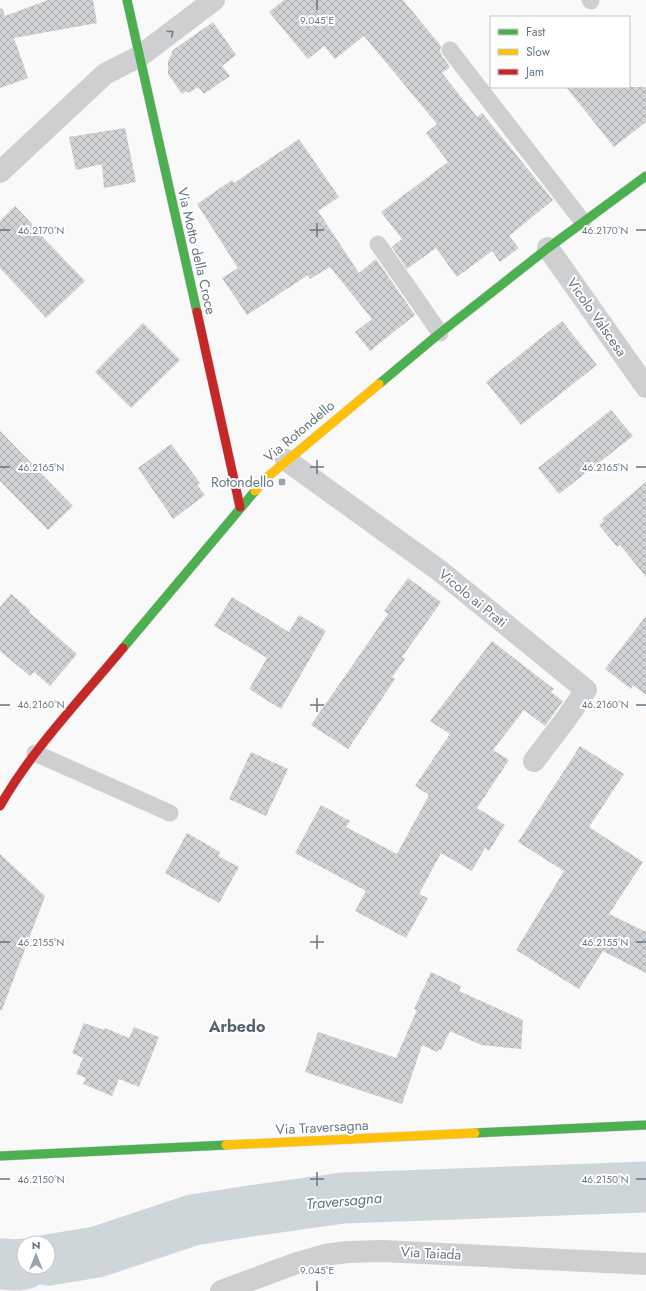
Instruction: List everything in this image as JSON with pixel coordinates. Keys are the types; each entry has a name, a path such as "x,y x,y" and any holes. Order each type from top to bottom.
{"street":[{"name":"Via Motto della Croce","path":"127,0 240,507"},
{"path":"0,172 105,74 140,56 214,0"},
{"name":"Via Rotondello","path":"0,806 35,753 264,479 440,333 548,248 646,176"},
{"name":"Vicolo Valscesa","path":"548,248 646,387"},
{"name":"Vicolo ai Prati","path":"286,460 440,571 586,690 534,761"},
{"name":"Via Traversagna","path":"0,1156 646,1125"},
{"name":"Via Taiada","path":"221,1291 297,1263 325,1255 347,1252 382,1251 646,1264"}],"lane":[{"path":"450,50 583,222"},
{"path":"378,244 440,333"},
{"path":"35,753 170,813"}],"building":[{"path":"48,0 93,0 97,23 14,38 28,78 0,88 0,9 2,8 5,16"},
{"path":"284,0 403,0 441,46 440,51 442,56 450,67 442,73 477,117 482,113 553,200 509,236 519,248 500,262 492,251 457,277 436,248 407,269 392,247 402,239 381,212 448,162 426,133 437,124 364,36 335,59 324,46 308,59 269,12"},
{"path":"213,22 236,55 222,66 230,76 204,94 198,87 189,93 187,91 182,94 168,74 168,62 173,50"},
{"path":"646,87 646,122 614,147 567,88"},
{"path":"125,128 136,182 104,188 102,164 76,170 69,137"},
{"path":"299,139 339,197 318,211 359,273 376,259 415,315 370,351 355,332 372,319 330,267 310,279 308,275 247,315 222,278 238,268 197,204 232,180 234,183"},
{"path":"15,206 32,224 31,225 85,281 46,318 0,268 0,221"},
{"path":"562,321 597,365 521,425 486,382"},
{"path":"143,323 180,360 131,408 95,372"},
{"path":"611,410 633,436 559,494 538,468"},
{"path":"0,431 73,506 48,530 0,481"},
{"path":"171,444 200,483 197,485 205,495 173,519 138,468"},
{"path":"646,482 646,577 620,545 617,547 599,525 604,521 602,519"},
{"path":"408,578 441,602 402,657 405,659 392,677 395,679 348,749 311,725 388,614 384,611"},
{"path":"11,594 30,610 29,612 77,654 50,686 34,672 30,676 0,651 0,607"},
{"path":"232,597 289,632 299,615 326,631 281,709 249,689 267,658 214,626"},
{"path":"646,616 646,695 633,685 631,689 605,669"},
{"path":"492,641 554,689 551,692 563,701 545,726 524,710 493,750 509,760 477,808 505,825 489,851 485,848 472,871 441,853 419,894 428,898 406,938 355,911 366,891 295,853 321,805 350,821 346,827 397,854 429,795 415,786 450,734 430,721"},
{"path":"580,746 624,774 589,827 643,862 609,914 646,932 646,973 603,951 579,989 516,950 564,871 518,842"},
{"path":"251,752 288,769 266,816 229,799"},
{"path":"187,833 220,852 218,856 239,867 219,903 165,873"},
{"path":"0,854 45,896 2,1010 0,1010"},
{"path":"431,972 461,986 459,991 523,1020 521,1049 481,1045 450,1031 441,1050 439,1049 437,1052 422,1045 402,1104 305,1072 318,1032 396,1058 417,1010 414,1009"},
{"path":"84,1023 104,1030 105,1028 129,1038 134,1027 159,1037 139,1087 119,1079 112,1096 83,1084 86,1078 76,1074 83,1058 72,1053"}],"waterway":[{"name":"Traversagna","path":"56,1259 97,1252 193,1220 343,1198 646,1187"},
{"name":"Traversagna","path":"0,1264 16,1265"}],"traffic: fast":[{"path":"127,0 197,312"},
{"path":"379,384 440,333 548,248 646,176"},
{"path":"123,648 255,491"},
{"path":"475,1133 646,1125"},
{"path":"0,1156 226,1145"}],"traffic: slow":[{"path":"255,491 265,479 379,384"},
{"path":"226,1145 475,1133"}],"traffic: jam":[{"path":"197,312 240,507"},
{"path":"0,806 27,764 42,744 123,648"}],"place":[{"name":"Rotondello","path":"282,482"}],"district":[{"name":"Arbedo","path":"237,1026"}]}
